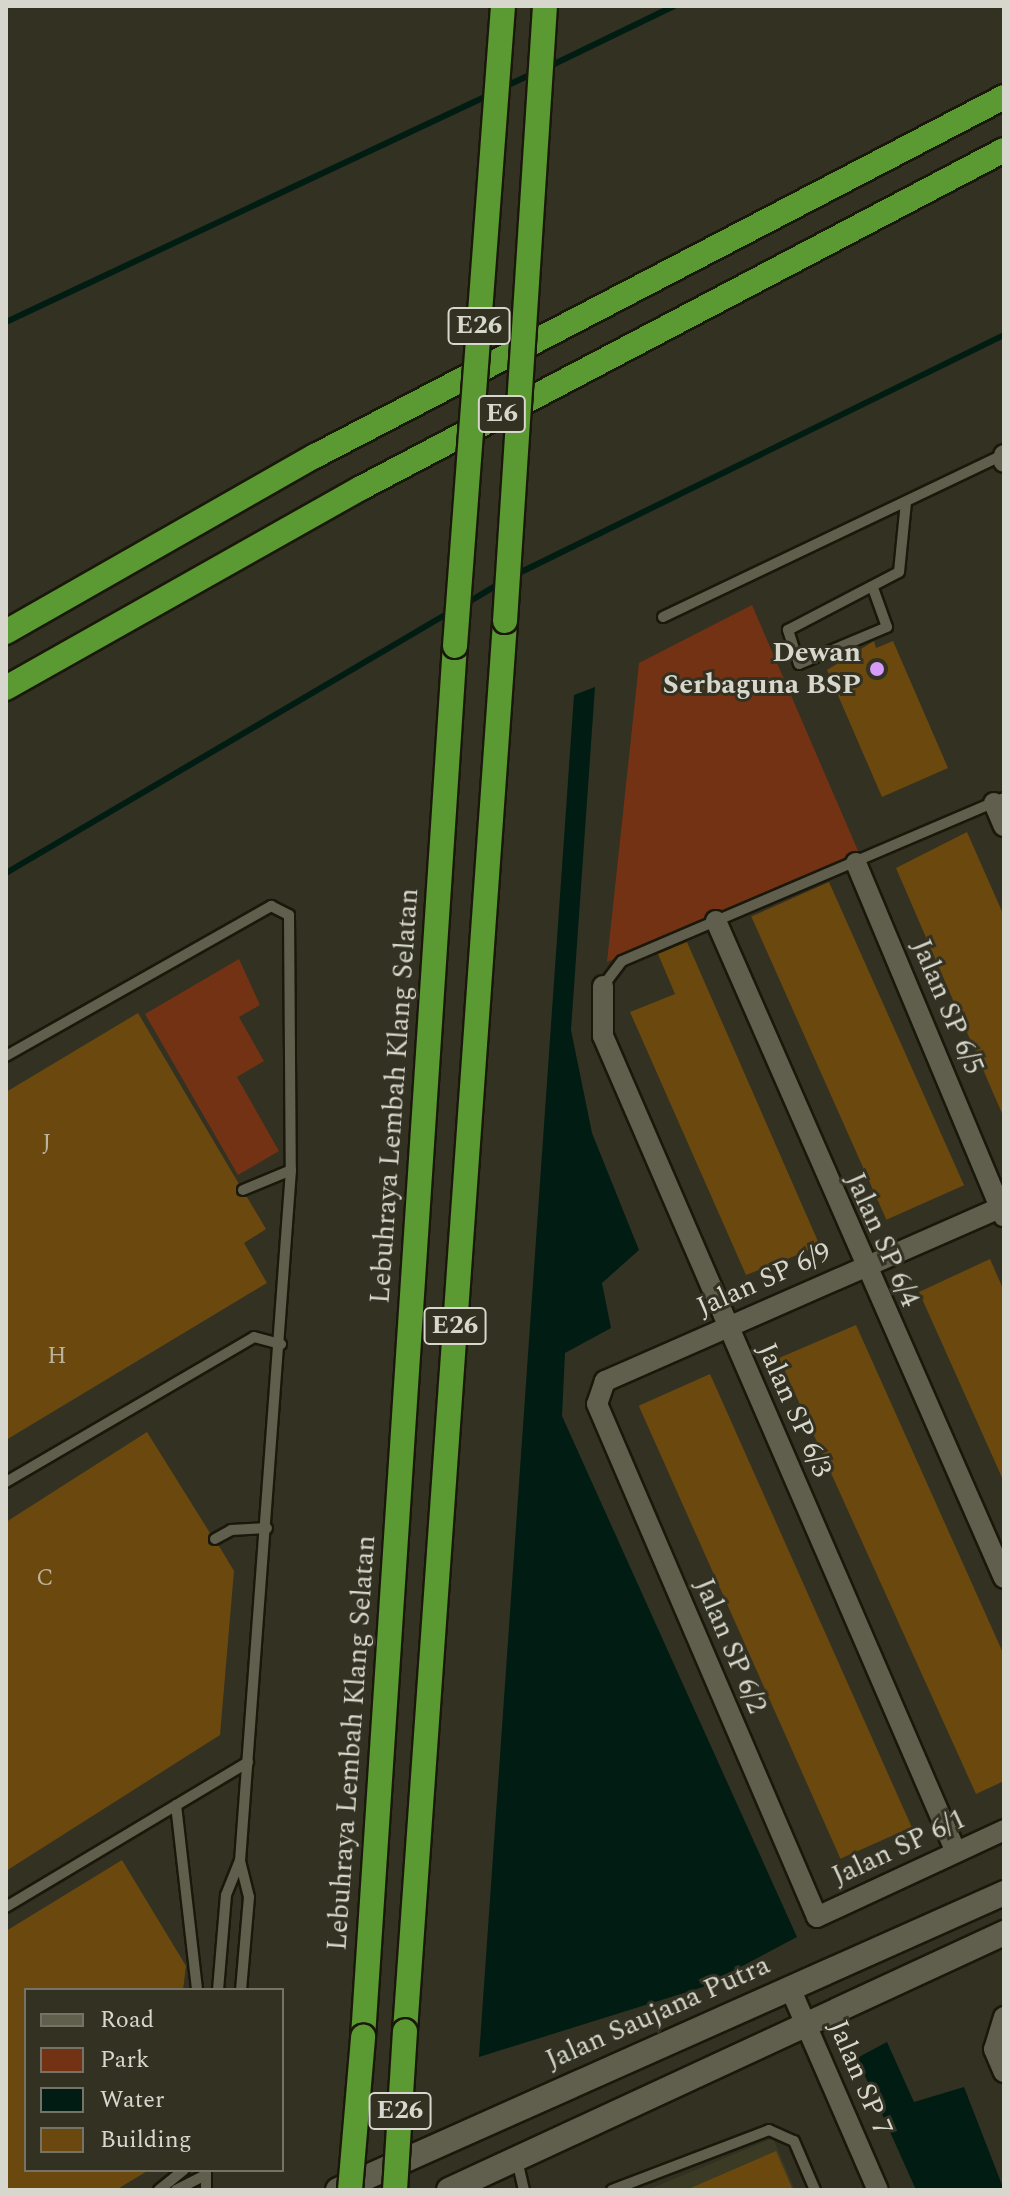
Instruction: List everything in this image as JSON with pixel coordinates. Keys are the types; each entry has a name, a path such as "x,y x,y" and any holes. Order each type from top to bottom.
{"highway":[{"name":"Lebuhraya Lembah Klang Selatan","path":"350,2190 363,2037 455,646 503,6"},
{"name":"E26","path":"395,2190 545,6"},
{"name":"E6","path":"6,632 315,456 1004,97"},
{"name":"E6","path":"6,688 361,488 1004,150"}],"main road":[{"name":"Jalan Saujana Putra","path":"338,2190 1004,1893"},
{"path":"449,2190 805,2020 1004,1933"}],"street":[{"path":"999,800 1004,826"},
{"name":"Jalan SP 6/5","path":"856,863 1003,1210"},
{"name":"Jalan SP 6/4","path":"716,921 862,1268 1004,1578"},
{"name":"Jalan SP 6/3","path":"603,986 603,1036 956,1852"},
{"name":"Jalan SP 6/9","path":"597,1395 605,1381 1003,1210"},
{"name":"Jalan SP 6/2","path":"597,1395 817,1917"},
{"name":"Jalan SP 6/1","path":"817,1917 1004,1830"},
{"name":"Jalan SP 7","path":"790,1988 878,2190"},
{"path":"1000,2024 1004,2072"}],"lane":[{"path":"663,617 1003,458"},
{"path":"873,588 887,627 799,664 788,630 873,588 904,564 906,502"},
{"path":"603,986 622,961 999,800"},
{"path":"6,1056 271,906 289,915 291,1170 281,1344 240,1861 226,1895 218,1988"},
{"path":"243,1190 291,1170"},
{"path":"6,1482 254,1337 281,1344"},
{"path":"215,1539 231,1530 267,1528"},
{"path":"6,1907 248,1762"},
{"path":"176,1805 197,1988"},
{"path":"240,1861 249,1897 241,1988"},
{"path":"612,2190 769,2130 794,2141 815,2190"},
{"path":"517,2160 524,2190"},
{"path":"159,2190 182,2172"},
{"path":"176,2190 206,2172"},
{"path":"206,2172 206,2190"}],"shaded area":[{"path":"773,2138 795,2190 647,2190"}],"green space":[{"path":"752,605 859,853 607,962 639,663"},
{"path":"239,959 260,1005 239,1017 264,1061 237,1077 279,1151 238,1175 145,1014"}],"water":[{"path":"595,687 571,1030 592,1133 639,1250 602,1283 611,1328 565,1353 562,1416 797,1937 703,1987 479,2057 574,695"},
{"path":"887,2042 914,2102 964,2087 1004,2190 916,2190 857,2058"}],"building":[{"path":"874,641 876,648 893,641 948,768 882,797 827,670"},
{"path":"967,832 1004,916 1004,1118 896,868"},
{"path":"829,882 964,1185 886,1220 751,917"},
{"path":"687,942 820,1246 746,1275 630,1012 675,994 658,954"},
{"path":"138,1013 239,1184 236,1194 247,1197 266,1229 244,1243 267,1283 6,1440 6,1092"},
{"path":"990,1259 1004,1291 1004,1482 919,1292"},
{"path":"856,1325 1004,1655 1004,1781 976,1794 779,1358"},
{"path":"710,1374 912,1827 840,1859 639,1406"},
{"path":"147,1432 210,1533 208,1544 219,1546 234,1571 220,1735 6,1871 6,1522"},
{"path":"122,1860 186,1966 183,1988 24,1988 24,2172 146,2172 116,2190 6,2190 6,1931"},
{"path":"776,2151 793,2190 686,2190"}],"waterway":[{"path":"548,67 674,6"},
{"path":"504,87 534,73"},
{"path":"6,322 491,94"},
{"path":"515,575 1004,335"},
{"path":"467,603 502,582"},
{"path":"6,873 450,612"}],"place":[{"name":"Dewan Serbaguna BSP","path":"877,669"}]}
